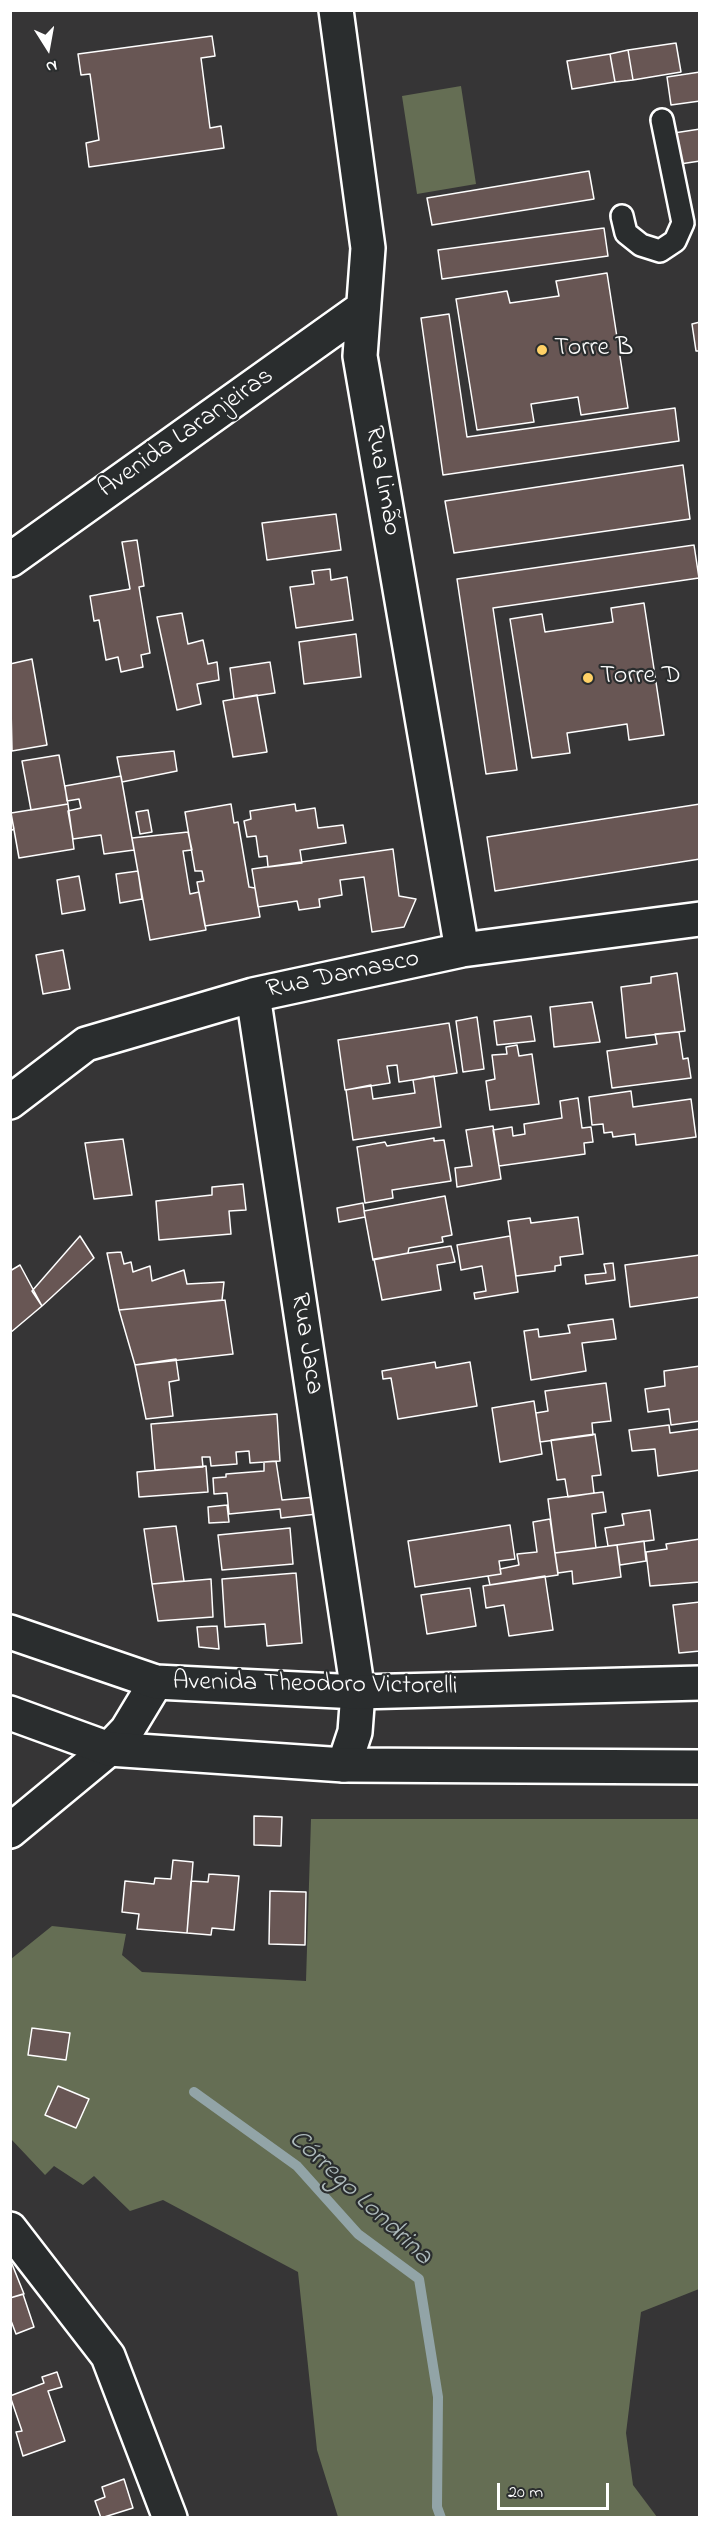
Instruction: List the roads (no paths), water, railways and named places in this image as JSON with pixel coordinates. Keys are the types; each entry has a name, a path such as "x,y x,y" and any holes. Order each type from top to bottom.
{"street":[{"name":"Rua Limão","path":"336,10 368,248 360,356 462,950"},
{"name":"Avenida Laranjeiras","path":"10,560 363,308"},
{"name":"Rua Damasco","path":"10,1102 86,1044 253,995 462,950 699,919"},
{"name":"Rua Jaca","path":"253,995 358,1692 355,1732 344,1765"},
{"name":"Avenida Theodoro Victorelli","path":"10,1632 156,1682 358,1692 699,1683"},
{"path":"10,1831 109,1749 127,1730 156,1682"},
{"path":"10,1713 109,1749 344,1765 699,1767"},
{"path":"10,2229 108,2356 170,2517"}],"lane":[{"path":"622,216 626,233 641,245 660,250 675,241 682,223 662,120"}],"waterway":[{"name":"Córrego Londrina","path":"194,2092 297,2166 358,2234 419,2279 438,2397 437,2507 441,2518"}],"place":[{"name":"Torre B","path":"542,350"},
{"name":"Torre D","path":"588,678"}]}
